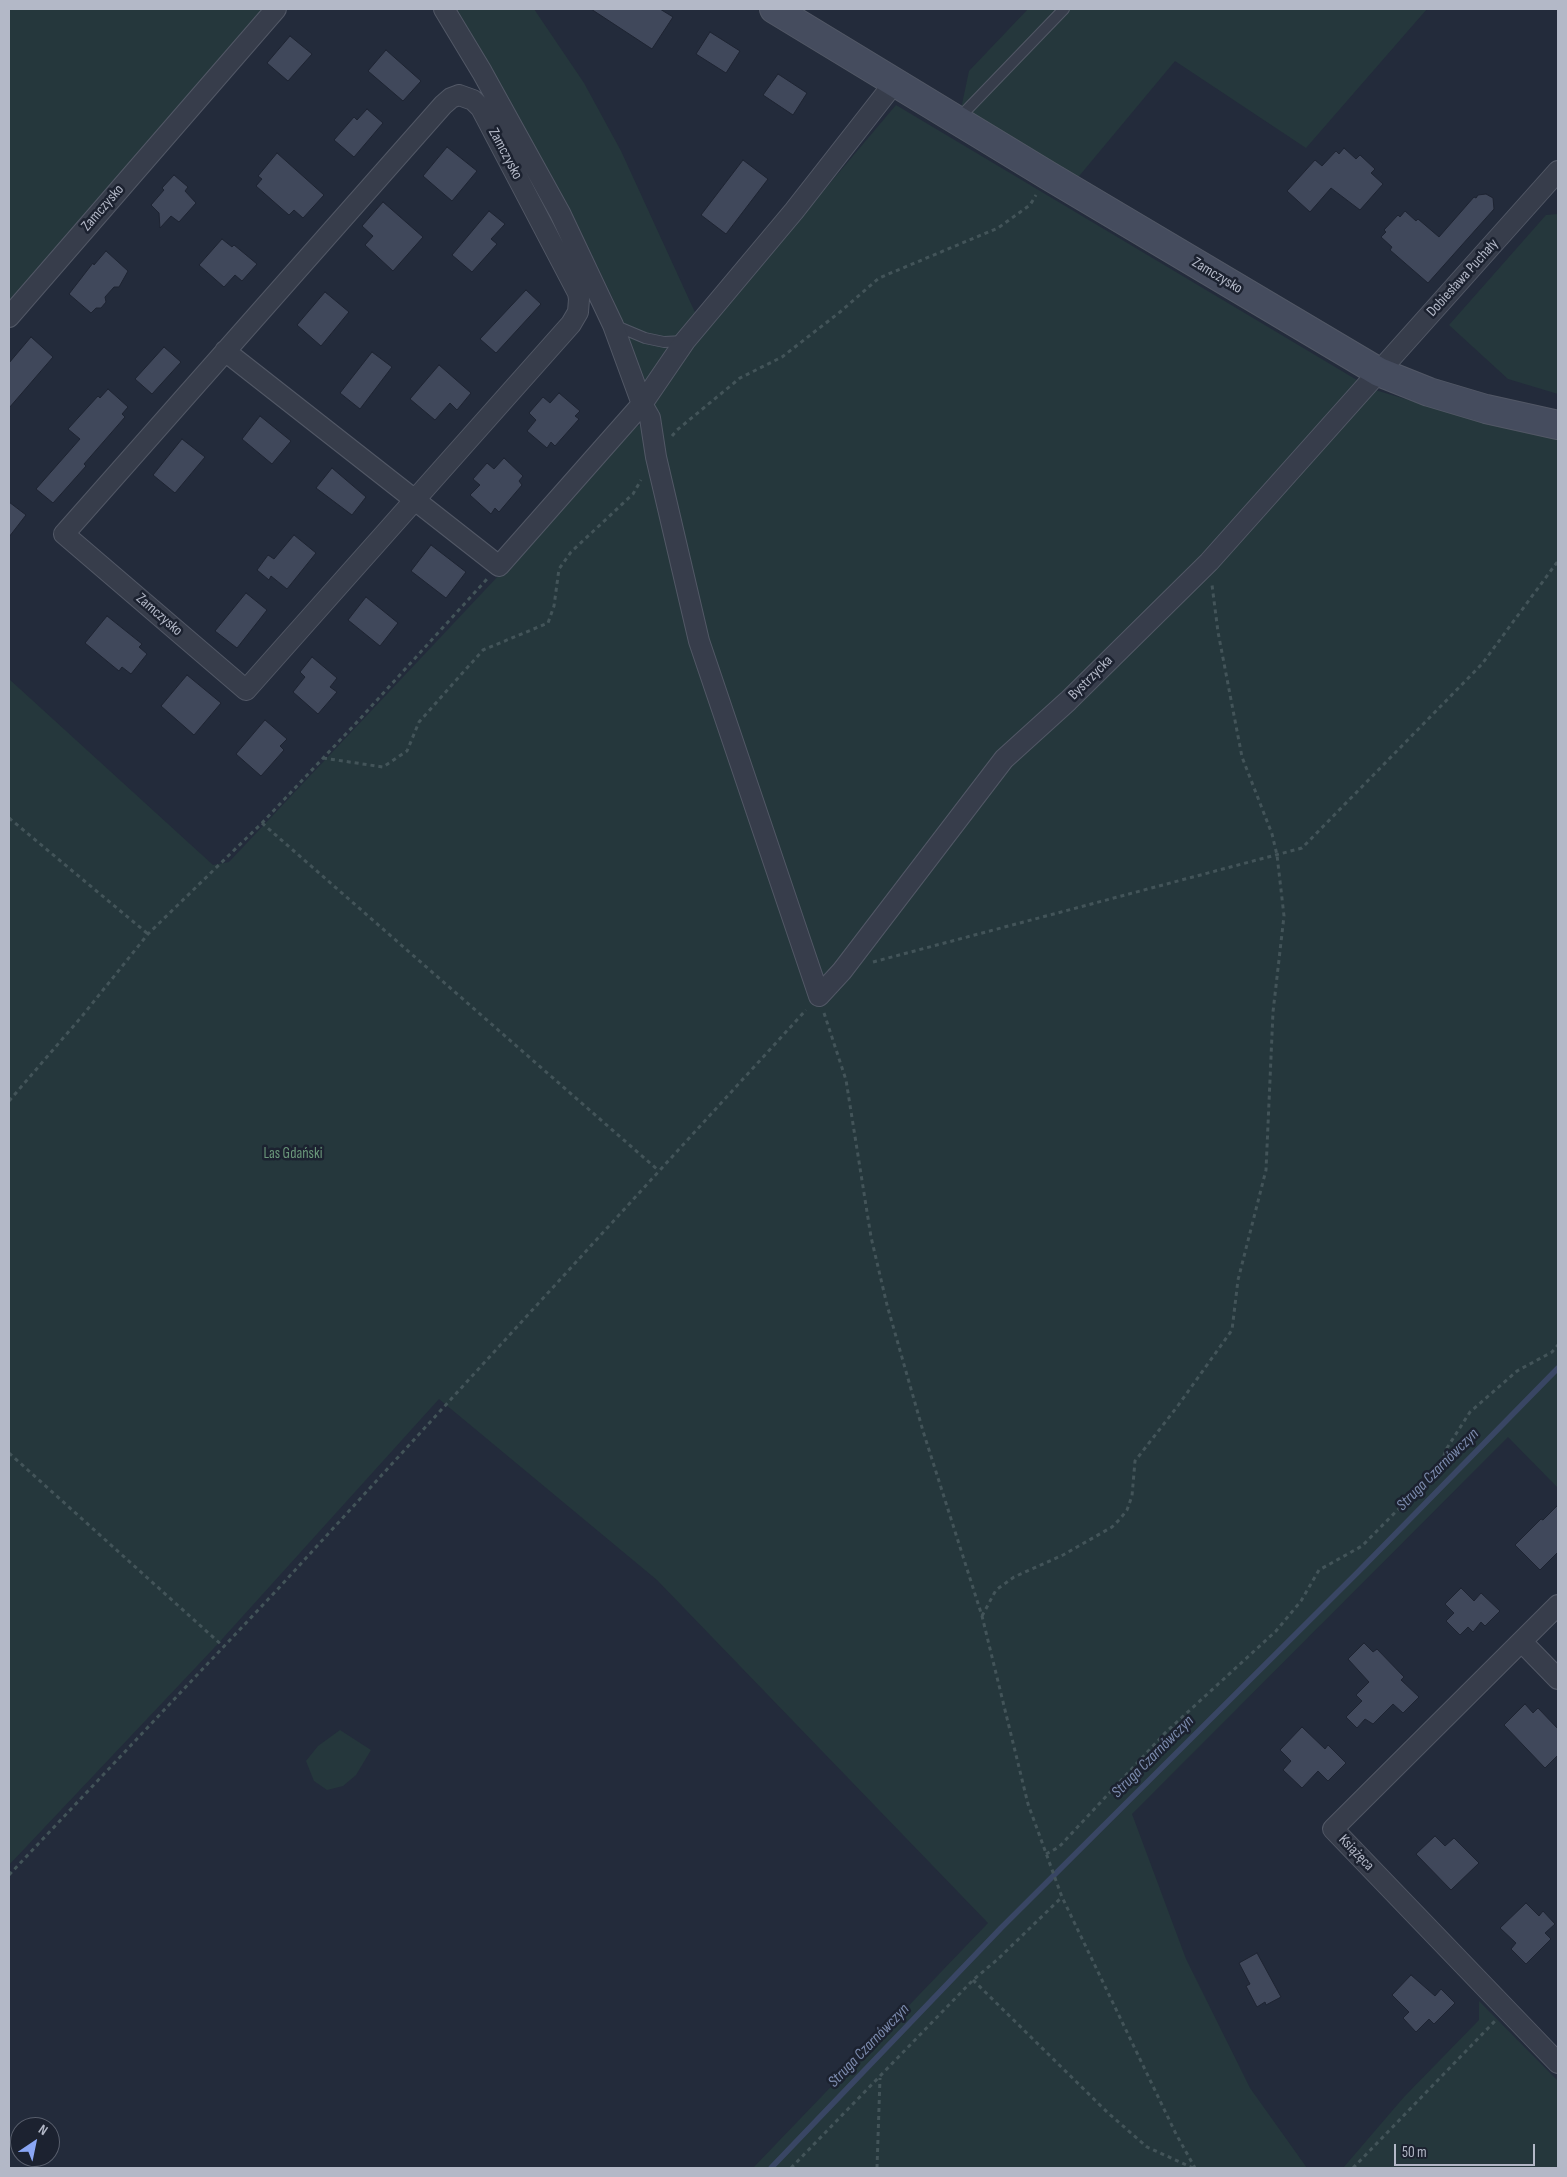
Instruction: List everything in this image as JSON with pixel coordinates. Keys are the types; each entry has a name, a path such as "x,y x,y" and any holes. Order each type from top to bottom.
{"street":[{"name":"Zamczysko","path":"9,317 276,9"},
{"path":"444,9 482,72 560,213 613,325 642,404 650,418 656,457 699,641 819,996"},
{"name":"Zamczysko","path":"774,9 1216,276 1379,372 1429,392 1477,407 1558,425"},
{"path":"226,352 499,566 642,404 685,342 794,212 895,82"},
{"name":"Zamczysko","path":"459,95 473,100 480,108 578,293 580,307 571,324 414,500 246,690 64,534 443,105 451,98 459,95"},
{"name":"Dobiesława Puchały","path":"1379,372 1555,183"},
{"name":"Bystrzycka","path":"819,996 842,971 1004,759 1068,701 1209,562 1379,372"},
{"name":"Książęca","path":"1558,1605 1333,1829 1558,2063"},
{"path":"1522,1642 1558,1679"}],"lane":[{"path":"957,119 1064,9"},
{"path":"613,325 645,338 664,342 685,342"}],"path":[{"path":"842,971 1302,848 1482,664 1558,561"},
{"path":"982,1616 996,1590 1014,1577 1063,1555 1112,1527 1120,1519 1127,1510 1132,1496 1135,1461 1177,1408 1232,1330 1238,1280 1266,1170 1273,1012 1284,916 1277,855 1272,834 1242,757 1218,632 1209,562"},
{"path":"9,1101 83,1015 148,934 262,823 499,566"},
{"path":"9,818 148,934"},
{"path":"262,823 658,1170"},
{"path":"9,1875 224,1647 819,996 846,1080 871,1237 887,1305 982,1616 1028,1804 1062,1897 1194,2168"},
{"path":"1046,1854 1058,1848 1166,1732 1276,1631 1301,1601 1319,1570 1362,1546 1439,1468 1447,1448 1470,1412 1517,1371 1552,1352 1558,1345"},
{"path":"9,1453 224,1647"},
{"path":"791,2168 973,1980 998,1959 1062,1897"},
{"path":"973,1980 1107,2112 1147,2147 1194,2168"},
{"path":"1352,2168 1507,2008"},
{"path":"877,2168 880,2077"}],"green space":[{"path":"9,9 263,9 9,305"},
{"name":"Las Gdański","path":"457,9 534,9 584,83 621,151 704,332 896,105 1372,389 1445,411 1558,437 1558,1488 1508,1437 1132,1814 1186,1959 1250,2088 1307,2168 753,2168 988,1923 657,1580 439,1399 214,1648 9,1865 9,679 213,865 229,862 500,574 631,430 656,415 613,299 568,205"},
{"path":"1028,9 1427,9 1306,148 1175,61 1075,181 961,109 969,71"},
{"path":"1558,214 1558,394 1508,379 1449,325 1546,215"},
{"path":"340,1730 371,1750 356,1775 343,1786 327,1790 314,1781 306,1761 318,1746"},
{"path":"1479,2001 1558,2081 1558,2168 1343,2168 1404,2097 1479,2020"}],"building":[{"path":"591,9 660,9 673,17 652,49"},
{"path":"710,32 740,51 726,73 696,54"},
{"path":"290,36 312,54 288,81 267,63"},
{"path":"386,50 421,81 403,101 368,71"},
{"path":"778,74 807,93 793,115 763,95"},
{"path":"367,109 383,123 354,157 334,140 354,117 357,120"},
{"path":"447,147 477,171 452,201 423,176"},
{"path":"1344,148 1356,159 1360,155 1375,169 1371,173 1383,184 1360,210 1331,188 1310,212 1287,191 1315,160 1322,166 1336,151 1339,154"},
{"path":"277,153 324,195 303,218 294,210 289,215 256,186 262,179 258,176"},
{"path":"743,160 768,179 726,234 701,215"},
{"path":"174,175 188,187 185,191 196,203 179,222 171,216 160,228 159,213 151,205 164,190 162,188"},
{"path":"1486,194 1493,198 1494,209 1428,283 1390,250 1392,247 1381,237 1386,232 1384,230 1398,215 1400,217 1405,211 1416,221 1418,219 1439,237 1474,197"},
{"path":"383,202 423,237 393,271 365,245 373,236 362,226"},
{"path":"489,211 505,224 491,239 497,244 472,272 452,255"},
{"path":"222,239 232,247 234,245 257,264 242,281 235,275 224,287 199,265"},
{"path":"106,251 128,271 119,287 114,287 105,297 106,302 101,308 96,308 91,313 69,294 93,263 94,265"},
{"path":"526,290 541,304 496,353 480,339"},
{"path":"325,292 349,312 321,346 297,325"},
{"path":"31,337 53,357 9,408 9,363"},
{"path":"164,347 181,362 152,394 135,379"},
{"path":"372,352 392,367 360,409 340,393"},
{"path":"439,365 471,393 457,410 450,403 435,420 410,399"},
{"path":"108,389 128,407 122,414 125,417 84,464 86,466 53,503 36,489 80,439 68,429 98,396 100,398"},
{"path":"559,393 580,411 575,416 579,419 555,446 551,442 547,448 527,431 536,420 529,413 543,397 550,403"},
{"path":"260,416 291,441 272,464 242,439"},
{"path":"182,439 205,457 175,493 153,475"},
{"path":"504,458 523,476 519,481 522,485 499,512 495,508 491,514 470,495 480,485 473,479 487,463 494,469"},
{"path":"332,468 366,497 352,515 316,488"},
{"path":"9,502 26,515 9,537"},
{"path":"294,535 316,553 287,589 271,576 269,580 257,570 268,555 274,559"},
{"path":"431,545 466,572 446,598 411,571"},
{"path":"246,593 267,610 237,648 215,631"},
{"path":"366,597 398,623 380,646 348,620"},
{"path":"107,616 142,644 139,647 147,654 131,674 122,667 119,671 85,643"},
{"path":"312,657 337,678 330,687 337,692 318,714 293,692 305,677 300,672"},
{"path":"187,675 221,703 194,735 161,706"},
{"path":"265,720 287,739 280,746 284,750 261,776 236,754"},
{"path":"1558,1505 1558,1552 1540,1570 1515,1545"},
{"path":"1461,1588 1474,1601 1481,1593 1500,1611 1485,1626 1481,1622 1473,1632 1468,1627 1460,1635 1446,1621 1454,1613 1445,1604"},
{"path":"1364,1643 1373,1652 1377,1649 1404,1677 1401,1680 1419,1697 1403,1713 1393,1704 1373,1724 1365,1719 1357,1728 1346,1717 1362,1701 1356,1695 1369,1682 1348,1659"},
{"path":"1525,1704 1533,1713 1538,1708 1558,1729 1558,1755 1545,1768 1504,1725"},
{"path":"1302,1727 1325,1749 1328,1745 1346,1763 1328,1781 1318,1771 1302,1788 1283,1770 1291,1761 1280,1750"},
{"path":"1435,1836 1445,1846 1454,1838 1479,1863 1451,1890 1416,1854"},
{"path":"1526,1903 1539,1916 1543,1911 1555,1924 1545,1933 1551,1939 1526,1964 1511,1949 1516,1943 1500,1928"},
{"path":"1257,1953 1281,1997 1266,2005 1265,2002 1257,2007 1246,1986 1250,1984 1239,1963"},
{"path":"1411,1975 1435,1996 1441,1989 1455,2003 1434,2024 1429,2019 1416,2032 1403,2018 1409,2012 1392,1995"}],"waterway":[{"name":"Struga Czarnówczyn","path":"771,2168 1001,1928 1358,1572 1558,1368"}]}
